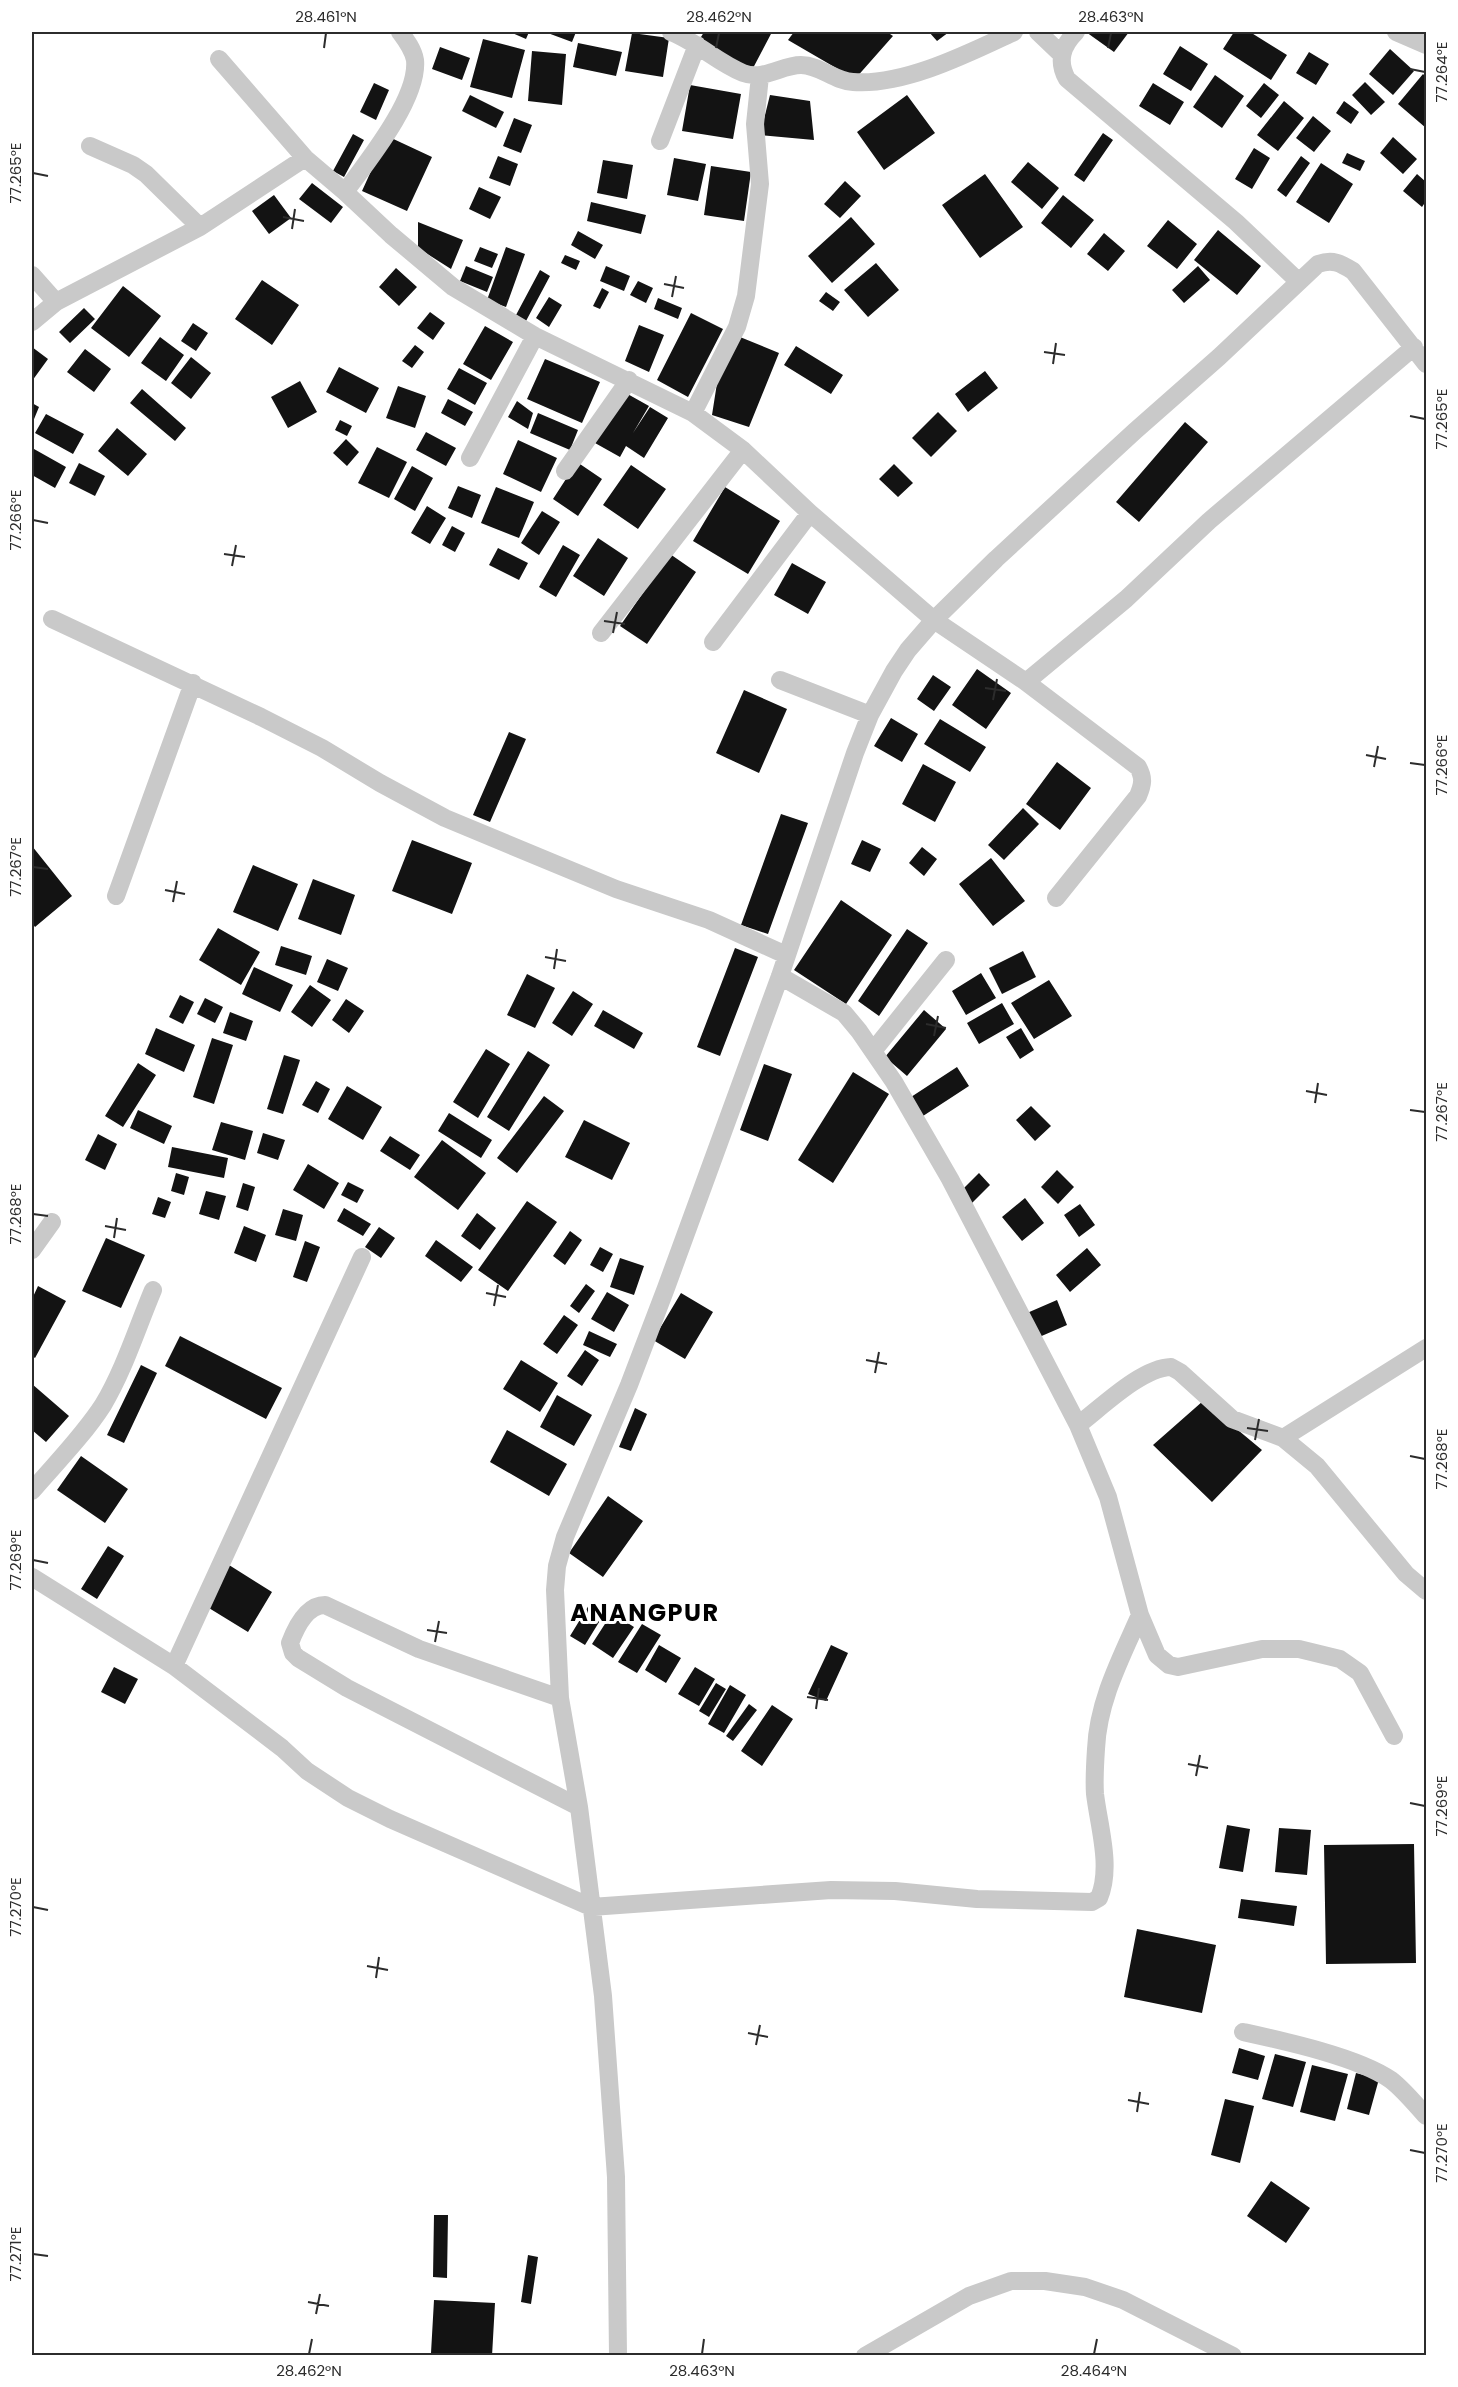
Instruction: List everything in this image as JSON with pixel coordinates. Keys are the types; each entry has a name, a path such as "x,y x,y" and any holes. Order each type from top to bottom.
{"street":[{"path":"345,192 395,120 412,78 415,60 400,32"},
{"path":"671,32 743,73 760,76 789,66 803,64 815,67 844,81 875,82 955,60 1014,32"},
{"path":"1038,32 1062,54"},
{"path":"1076,32 1068,40 1062,54 1061,68 1067,79 1236,222 1298,281"},
{"path":"1396,32 1426,45"},
{"path":"660,141 697,45"},
{"path":"219,59 305,158 391,235 453,286 535,336 693,413 742,450 810,513 934,620 1026,681 1138,767 1143,775 1143,786 1128,810 1056,898"},
{"path":"693,413 737,327 746,296 760,183 755,124 760,76"},
{"path":"90,146 133,165 146,174 200,227"},
{"path":"32,322 56,302 200,227 305,158"},
{"path":"618,2355 616,2177 603,1996 579,1807 560,1698 555,1590 557,1566 565,1537 641,1353 780,976 870,715 908,650 934,620 996,559 1318,264 1329,261 1339,262 1353,271 1426,364"},
{"path":"32,275 56,302"},
{"path":"470,458 535,336"},
{"path":"1026,681 1131,594 1209,521 1414,347"},
{"path":"565,471 628,380"},
{"path":"601,633 742,450"},
{"path":"713,642 810,513"},
{"path":"52,619 160,670 193,683 322,748 445,818 616,889 709,920 786,955"},
{"path":"780,680 870,715"},
{"path":"116,896 193,683"},
{"path":"873,1051 946,960"},
{"path":"780,976 844,1013 894,1082 950,1179 1078,1425 1108,1497 1140,1615 1157,1655 1169,1665 1178,1667 1262,1649 1299,1649 1340,1659 1360,1673 1394,1736"},
{"path":"32,1250 52,1222"},
{"path":"174,1666 362,1257"},
{"path":"32,1491 85,1430 102,1405 116,1380 153,1290"},
{"path":"1283,1438 1426,1348"},
{"path":"1078,1425 1145,1375 1162,1367 1171,1367 1180,1372 1232,1419 1283,1438 1317,1466 1406,1574 1426,1591"},
{"path":"32,1577 174,1666 282,1748 307,1771 348,1798 390,1819 591,1907 831,1890 895,1891 977,1899 1092,1902 1099,1898 1103,1879 1103,1847 1095,1792 1098,1727 1114,1674 1140,1615"},
{"path":"560,1698 419,1648 326,1605 318,1605 310,1609 290,1643 293,1653 298,1658 347,1688 579,1807"},
{"path":"1243,2032 1282,2041 1366,2068 1391,2080 1426,2116"},
{"path":"865,2355 969,2296 1011,2281 1045,2281 1085,2287 1113,2296 1233,2355"}],"building":[{"path":"510,32 529,32 526,39"},
{"path":"545,32 576,32 572,42"},
{"path":"704,32 772,32 752,70 698,42"},
{"path":"794,32 887,32 893,36 855,79 788,40"},
{"path":"929,32 949,32 937,41"},
{"path":"1086,32 1129,32 1114,52"},
{"path":"1234,32 1250,32 1287,55 1271,80 1223,49"},
{"path":"632,33 669,38 663,77 625,71"},
{"path":"483,39 525,50 512,98 470,87"},
{"path":"578,43 622,52 616,76 573,67"},
{"path":"1180,46 1208,64 1191,91 1163,74"},
{"path":"440,47 470,58 462,80 432,69"},
{"path":"1390,49 1414,71 1393,95 1369,74"},
{"path":"532,51 566,54 562,105 528,101"},
{"path":"1309,52 1329,64 1316,85 1296,73"},
{"path":"1423,74 1426,77 1426,128 1398,104"},
{"path":"1215,75 1244,96 1222,128 1193,107"},
{"path":"1365,82 1385,102 1371,115 1352,95"},
{"path":"374,83 389,90 376,120 360,112"},
{"path":"1153,83 1184,102 1170,125 1139,106"},
{"path":"1264,83 1279,95 1261,118 1246,106"},
{"path":"690,85 741,94 733,139 682,131"},
{"path":"470,95 504,112 496,128 462,111"},
{"path":"770,95 810,101 814,140 760,135"},
{"path":"907,95 935,133 884,170 857,132"},
{"path":"1284,101 1304,118 1278,151 1257,135"},
{"path":"1344,101 1359,112 1351,124 1336,113"},
{"path":"1313,116 1331,131 1314,152 1296,138"},
{"path":"514,118 532,125 521,153 503,146"},
{"path":"1103,133 1113,140 1084,182 1074,175"},
{"path":"353,134 364,140 344,177 333,171"},
{"path":"387,136 432,157 407,211 362,191"},
{"path":"1393,137 1417,159 1403,174 1380,153"},
{"path":"1254,148 1270,158 1252,189 1235,179"},
{"path":"1347,153 1365,161 1360,171 1342,163"},
{"path":"498,156 518,164 510,186 489,178"},
{"path":"1301,156 1310,163 1286,197 1277,190"},
{"path":"674,158 706,164 698,201 667,195"},
{"path":"603,160 633,165 627,199 597,193"},
{"path":"1028,162 1059,188 1042,209 1011,182"},
{"path":"1321,163 1353,184 1329,223 1296,202"},
{"path":"711,166 751,172 744,221 704,215"},
{"path":"985,174 1023,227 980,258 942,205"},
{"path":"1417,174 1426,182 1426,201 1422,207 1403,191"},
{"path":"845,181 861,196 840,218 824,204"},
{"path":"312,183 343,207 331,223 299,199"},
{"path":"479,187 501,197 490,219 469,209"},
{"path":"274,195 291,218 269,234 252,211"},
{"path":"1063,195 1094,220 1071,248 1041,223"},
{"path":"591,202 646,215 641,234 587,221"},
{"path":"851,217 875,244 832,283 808,256"},
{"path":"1168,220 1197,244 1177,269 1147,246"},
{"path":"418,222 463,240 451,269 418,248"},
{"path":"1218,230 1261,266 1237,295 1194,260"},
{"path":"578,231 603,245 595,259 571,245"},
{"path":"1104,233 1125,251 1108,271 1087,254"},
{"path":"480,247 498,254 492,268 474,261"},
{"path":"506,247 525,254 506,307 487,300"},
{"path":"565,255 580,261 576,270 561,263"},
{"path":"876,263 899,290 868,317 844,290"},
{"path":"466,266 493,277 487,292 460,281"},
{"path":"606,266 630,276 624,291 600,281"},
{"path":"1198,266 1210,280 1184,303 1172,290"},
{"path":"396,268 417,287 399,306 379,287"},
{"path":"540,270 550,276 526,321 516,315"},
{"path":"262,280 299,305 272,345 235,319"},
{"path":"638,281 653,288 646,303 630,295"},
{"path":"123,286 161,316 129,357 91,328"},
{"path":"602,288 609,292 600,309 593,306"},
{"path":"826,292 840,302 833,311 819,301"},
{"path":"549,297 562,305 549,327 536,318"},
{"path":"658,298 682,308 678,319 654,309"},
{"path":"84,308 95,319 70,343 59,332"},
{"path":"430,312 445,323 433,340 417,328"},
{"path":"691,313 723,329 688,397 657,380"},
{"path":"193,323 208,333 196,351 181,341"},
{"path":"639,325 664,335 649,372 625,361"},
{"path":"485,326 513,342 491,380 463,364"},
{"path":"160,337 184,355 166,381 141,363"},
{"path":"740,337 779,353 749,427 712,415 720,364"},
{"path":"415,345 424,352 412,368 402,361"},
{"path":"796,346 843,375 831,394 784,365"},
{"path":"32,347 48,359 32,381"},
{"path":"85,349 111,369 94,392 67,372"},
{"path":"191,357 211,373 191,399 171,383"},
{"path":"545,359 600,382 582,423 527,399"},
{"path":"339,367 379,388 366,413 326,392"},
{"path":"459,368 487,383 475,405 447,389"},
{"path":"985,371 998,388 968,412 955,394"},
{"path":"300,381 317,412 288,428 271,397"},
{"path":"398,386 426,396 415,428 386,418"},
{"path":"142,389 186,428 175,441 130,403"},
{"path":"624,392 649,406 633,433 650,407 668,418 644,458 626,446 620,457 595,443"},
{"path":"448,399 473,412 465,426 441,413"},
{"path":"517,401 533,413 528,429 508,417"},
{"path":"32,403 39,407 32,424"},
{"path":"938,412 957,431 931,457 912,438"},
{"path":"538,413 578,430 570,450 530,433"},
{"path":"46,414 84,434 73,454 35,433"},
{"path":"340,420 352,426 347,436 335,430"},
{"path":"1185,422 1208,442 1139,522 1116,502"},
{"path":"117,428 147,454 128,476 98,451"},
{"path":"426,432 456,448 446,466 416,450"},
{"path":"346,439 359,452 347,466 333,453"},
{"path":"518,440 557,458 541,492 503,474"},
{"path":"377,447 407,462 389,498 358,483"},
{"path":"34,449 66,467 55,488 32,475"},
{"path":"577,462 602,479 578,516 553,499"},
{"path":"79,463 105,476 95,496 69,483"},
{"path":"894,464 913,483 898,497 879,479"},
{"path":"631,465 666,489 638,529 603,505"},
{"path":"412,466 433,478 415,511 394,499"},
{"path":"458,486 481,495 472,518 448,508"},
{"path":"496,487 534,502 519,538 481,523"},
{"path":"725,487 780,521 748,574 693,541"},
{"path":"427,506 446,518 430,544 411,533"},
{"path":"542,511 560,522 539,555 521,543"},
{"path":"452,526 465,533 455,552 442,545"},
{"path":"598,538 628,558 604,596 573,576"},
{"path":"563,545 580,555 556,597 539,587"},
{"path":"498,548 528,563 519,580 489,565"},
{"path":"670,554 696,572 647,644 620,626"},
{"path":"792,563 826,582 808,614 774,595"},
{"path":"977,669 1011,693 986,729 952,705"},
{"path":"933,675 951,687 934,711 917,699"},
{"path":"744,690 787,709 759,773 716,753"},
{"path":"891,718 918,734 902,762 874,746"},
{"path":"940,719 986,747 970,772 924,744"},
{"path":"509,732 526,739 490,822 473,815"},
{"path":"1057,762 1091,788 1060,830 1026,804"},
{"path":"923,764 956,782 935,822 902,804"},
{"path":"1023,808 1039,824 1004,860 988,845"},
{"path":"781,814 808,823 768,934 741,925"},
{"path":"412,840 472,863 452,914 392,891"},
{"path":"862,840 881,849 870,872 851,864"},
{"path":"32,846 72,896 35,927 32,923"},
{"path":"922,847 937,859 924,876 909,863"},
{"path":"991,858 1025,901 993,926 959,884"},
{"path":"253,865 298,884 278,931 233,912"},
{"path":"313,879 355,895 341,935 298,919"},
{"path":"841,900 892,935 846,1004 794,970"},
{"path":"218,928 260,952 241,985 199,960"},
{"path":"907,929 928,943 879,1016 858,1001"},
{"path":"281,946 312,956 306,975 275,965"},
{"path":"735,948 758,957 720,1056 697,1047"},
{"path":"1023,951 1036,977 1002,994 989,968"},
{"path":"327,959 348,968 338,991 317,982"},
{"path":"254,967 293,985 280,1012 242,994"},
{"path":"981,973 996,998 966,1015 952,991"},
{"path":"527,974 555,988 535,1028 507,1015"},
{"path":"1049,980 1072,1016 1034,1039 1011,1003"},
{"path":"310,985 331,1000 312,1027 291,1012"},
{"path":"573,991 593,1004 572,1036 552,1023"},
{"path":"180,995 194,1002 183,1024 169,1017"},
{"path":"205,998 223,1007 215,1023 197,1014"},
{"path":"346,999 364,1011 349,1033 332,1020"},
{"path":"1002,1003 1014,1024 979,1044 967,1023"},
{"path":"603,1010 643,1033 634,1049 594,1026"},
{"path":"924,1010 946,1029 907,1076 885,1057"},
{"path":"230,1012 253,1021 246,1041 223,1033"},
{"path":"156,1028 195,1045 184,1072 145,1054"},
{"path":"1021,1028 1034,1050 1020,1059 1006,1037"},
{"path":"212,1038 233,1045 214,1104 193,1097"},
{"path":"486,1049 510,1064 478,1118 453,1102"},
{"path":"528,1051 550,1065 509,1131 487,1117"},
{"path":"284,1055 300,1060 283,1114 267,1109"},
{"path":"138,1063 156,1075 123,1127 105,1116"},
{"path":"764,1064 792,1074 768,1141 740,1130"},
{"path":"957,1067 969,1086 923,1116 911,1097"},
{"path":"853,1072 889,1094 833,1183 798,1160"},
{"path":"316,1081 330,1089 318,1113 302,1105"},
{"path":"347,1086 382,1107 363,1140 328,1119"},
{"path":"544,1096 564,1111 517,1173 497,1158"},
{"path":"1031,1106 1051,1126 1035,1141 1016,1120"},
{"path":"138,1110 172,1126 164,1144 130,1128"},
{"path":"449,1113 492,1140 481,1158 438,1131"},
{"path":"584,1120 630,1143 612,1180 565,1157"},
{"path":"221,1122 253,1131 245,1160 212,1150"},
{"path":"263,1133 285,1140 278,1160 257,1153"},
{"path":"98,1134 117,1144 105,1170 85,1160"},
{"path":"390,1136 420,1155 410,1170 380,1151"},
{"path":"442,1140 486,1173 458,1210 414,1177"},
{"path":"172,1147 228,1158 224,1178 168,1167"},
{"path":"308,1164 339,1183 324,1209 293,1190"},
{"path":"1057,1170 1074,1187 1058,1204 1041,1187"},
{"path":"176,1173 189,1177 184,1195 171,1191"},
{"path":"979,1173 990,1185 972,1203 961,1191"},
{"path":"348,1182 364,1190 357,1203 341,1195"},
{"path":"243,1183 255,1187 248,1211 236,1207"},
{"path":"206,1191 226,1196 219,1220 199,1214"},
{"path":"158,1197 171,1202 165,1218 152,1214"},
{"path":"1025,1198 1044,1223 1022,1241 1002,1217"},
{"path":"527,1201 557,1222 508,1291 478,1270"},
{"path":"1080,1204 1095,1225 1079,1237 1064,1215"},
{"path":"344,1208 371,1224 363,1236 337,1221"},
{"path":"283,1209 303,1215 296,1241 275,1235"},
{"path":"477,1213 496,1228 480,1250 461,1236"},
{"path":"244,1226 266,1235 256,1262 234,1253"},
{"path":"379,1227 395,1238 381,1258 365,1247"},
{"path":"570,1231 582,1240 565,1265 553,1256"},
{"path":"106,1238 145,1255 121,1308 82,1291"},
{"path":"436,1240 473,1267 461,1282 425,1256"},
{"path":"305,1241 320,1247 307,1282 293,1277"},
{"path":"600,1247 613,1254 603,1272 590,1265"},
{"path":"1087,1248 1101,1265 1070,1292 1056,1275"},
{"path":"620,1258 644,1266 634,1295 610,1287"},
{"path":"586,1284 595,1291 579,1313 570,1306"},
{"path":"38,1286 66,1301 35,1358 32,1356 32,1299"},
{"path":"607,1292 629,1305 614,1332 591,1319"},
{"path":"681,1293 713,1312 685,1359 653,1340"},
{"path":"1057,1300 1067,1325 1037,1338 1027,1313"},
{"path":"564,1315 578,1325 557,1354 543,1344"},
{"path":"589,1331 617,1344 610,1357 583,1345"},
{"path":"180,1336 282,1388 266,1419 165,1366"},
{"path":"585,1350 599,1360 582,1386 567,1376"},
{"path":"521,1360 558,1383 540,1412 503,1389"},
{"path":"141,1365 157,1373 124,1443 107,1435"},
{"path":"32,1384 69,1416 46,1442 32,1430"},
{"path":"557,1395 592,1415 574,1446 540,1427"},
{"path":"1203,1401 1262,1450 1212,1502 1153,1445"},
{"path":"635,1408 647,1414 631,1451 619,1447"},
{"path":"507,1430 567,1464 549,1496 490,1462"},
{"path":"81,1456 128,1489 105,1523 57,1490"},
{"path":"608,1496 643,1521 603,1577 569,1553"},
{"path":"108,1546 124,1556 97,1599 81,1589"},
{"path":"229,1565 272,1592 248,1632 204,1605"},
{"path":"589,1605 604,1614 585,1645 570,1636"},
{"path":"612,1613 634,1627 613,1658 592,1644"},
{"path":"642,1624 661,1635 637,1673 618,1662"},
{"path":"659,1645 681,1658 666,1683 645,1670"},
{"path":"831,1645 848,1653 826,1701 808,1694"},
{"path":"114,1667 138,1679 125,1704 101,1692"},
{"path":"695,1667 715,1679 699,1706 678,1694"},
{"path":"716,1683 726,1689 709,1717 699,1711"},
{"path":"730,1685 746,1695 724,1733 708,1724"},
{"path":"749,1704 757,1710 733,1741 726,1736"},
{"path":"772,1705 793,1719 762,1766 741,1751"},
{"path":"1227,1825 1250,1829 1243,1872 1219,1868"},
{"path":"1279,1828 1311,1830 1307,1875 1275,1872"},
{"path":"1414,1844 1416,1963 1326,1964 1324,1845"},
{"path":"1241,1899 1297,1906 1294,1926 1238,1918"},
{"path":"1137,1929 1216,1945 1202,2013 1124,1997"},
{"path":"1239,2048 1265,2056 1258,2080 1232,2073"},
{"path":"1275,2054 1306,2062 1293,2107 1262,2099"},
{"path":"1312,2065 1348,2074 1335,2121 1300,2112"},
{"path":"1356,2073 1379,2079 1369,2115 1347,2109"},
{"path":"1225,2099 1254,2106 1240,2163 1211,2155"},
{"path":"1271,2181 1310,2208 1286,2243 1247,2216"},
{"path":"434,2215 448,2215 447,2278 433,2277"},
{"path":"528,2255 538,2257 531,2304 521,2302"},
{"path":"434,2300 495,2303 492,2356 431,2353"}],"district":[{"name":"ANANGPUR","path":"645,1613"}]}
